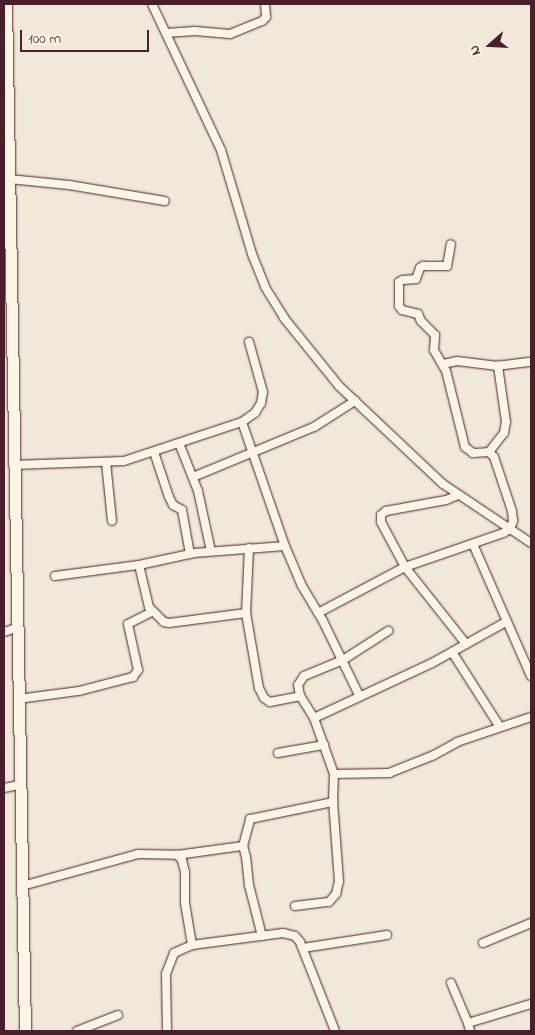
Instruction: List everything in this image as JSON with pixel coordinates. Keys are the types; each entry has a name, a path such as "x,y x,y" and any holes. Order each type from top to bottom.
{"main road":[{"path":"6,4 16,628 25,1031"}],"street":[{"path":"152,4 221,150 252,254 265,287 284,318 339,386 458,495 531,543"},
{"path":"166,33 195,30 230,34 262,21 266,17 265,4"},
{"path":"9,179 69,185 165,201"},
{"path":"451,244 448,266 420,268 416,279 399,282 398,297 402,310 418,314 421,321 435,335 434,350 443,364 465,448 473,453 489,452 504,433 506,422 498,366"},
{"path":"13,465 124,461 242,422 255,413 261,403 263,392 249,342"},
{"path":"443,364 457,361 498,366 531,362"},
{"path":"193,477 314,427 355,401"},
{"path":"242,422 285,546 302,586 360,695"},
{"path":"179,443 193,477 204,514 211,551"},
{"path":"154,452 168,497 173,505 182,510 190,554"},
{"path":"318,613 406,567 472,544 510,528 513,522 512,511 494,457 489,452"},
{"path":"106,462 112,521"},
{"path":"458,495 435,503 386,511 381,515 381,522 406,567 466,644"},
{"path":"472,544 531,676"},
{"path":"55,576 139,565 211,551 285,546"},
{"path":"249,548 246,613 259,688 264,698 270,702 300,696"},
{"path":"139,565 152,612 169,624 246,613"},
{"path":"18,699 79,691 133,677 138,670 128,624 152,612"},
{"path":"314,718 452,652 506,622"},
{"path":"4,632 16,628"},
{"path":"295,906 330,902 336,894 339,881 333,802 334,774 314,718 300,696 298,685 304,676 343,660 388,631"},
{"path":"452,652 500,727"},
{"path":"334,774 389,773 434,755 457,742 531,717"},
{"path":"278,753 324,745"},
{"path":"4,788 20,785"},
{"path":"262,936 248,885 246,856 242,846 250,819 333,802"},
{"path":"22,886 138,854 177,855 242,846"},
{"path":"177,855 182,860 185,872 185,903 192,945"},
{"path":"483,942 531,923"},
{"path":"167,1031 166,974 174,953 192,945 262,936 290,935 298,940 303,948 335,1031"},
{"path":"303,948 387,935"},
{"path":"451,983 470,1031"},
{"path":"468,1022 531,1004"},
{"path":"77,1031 118,1015"}]}
